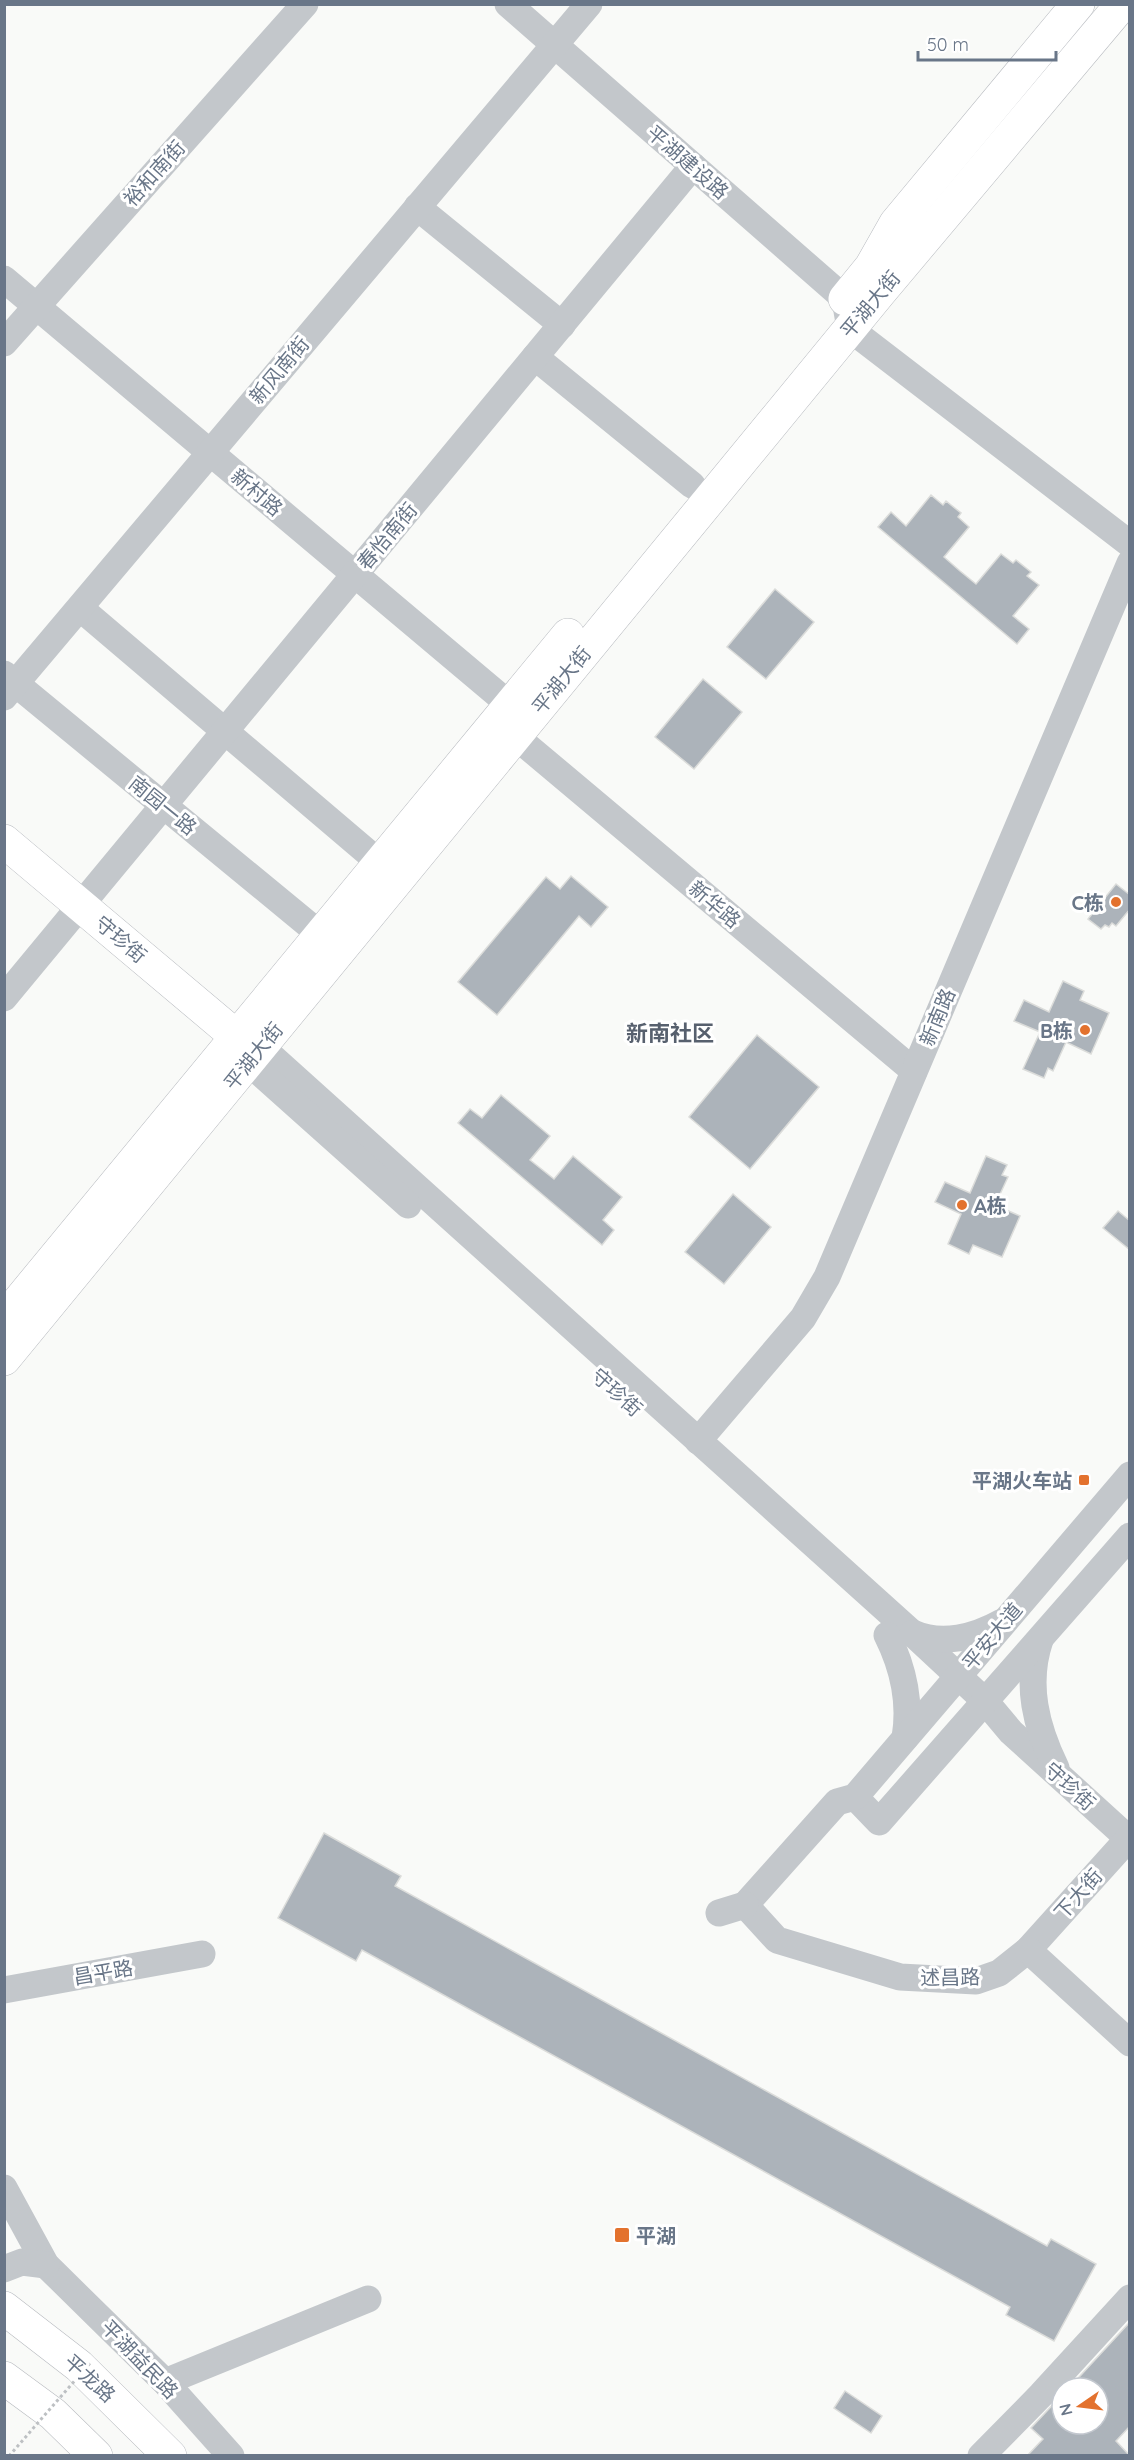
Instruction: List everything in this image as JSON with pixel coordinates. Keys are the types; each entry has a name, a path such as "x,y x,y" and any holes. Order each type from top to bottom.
{"main road":[{"name":"平湖大街","path":"4,1319 249,1049 321,935 380,863 513,721 692,485 1122,4"},
{"name":"平湖大街","path":"4,1359 249,1049 513,721 847,314 896,223 1066,9"},
{"name":"守珍街","path":"4,841 249,1049"},
{"name":"平龙路","path":"4,2308 79,2366 170,2456"},
{"path":"4,2378 53,2414 96,2456"}],"street":[{"name":"裕和南街","path":"4,343 305,4"},
{"name":"平湖建设路","path":"508,4 693,166 847,314 1130,544"},
{"name":"新风南街","path":"8,684 80,608 589,4"},
{"name":"春怡南街","path":"4,998 693,166"},
{"path":"417,207 562,325"},
{"name":"新村路","path":"4,279 355,575 513,721"},
{"path":"535,357 692,485"},
{"name":"新南路","path":"698,1441 770,1360 809,1307 827,1277 1130,563"},
{"path":"80,608 380,863"},
{"name":"南园一路","path":"8,684 164,806 321,935"},
{"name":"新华路","path":"513,721 914,1071"},
{"name":"守珍街","path":"249,1049 698,1441 899,1634"},
{"name":"守珍街","path":"249,1049 952,1683 1011,1732 1129,1839"},
{"name":"平安大道","path":"745,1905 837,1802 855,1797 1130,1475"},
{"name":"平安大道","path":"855,1797 879,1822 1130,1536"},
{"path":"905,1738 908,1720 905,1689 896,1652 899,1634 925,1639 954,1639 982,1632 1006,1620"},
{"path":"1040,1638 1033,1660 1035,1712 1046,1746 1060,1777"},
{"name":"下大街","path":"1028,1950 1129,1839"},
{"path":"719,1913 745,1905"},
{"name":"述昌路","path":"745,1905 777,1940 900,1977 976,1981 999,1973 1028,1950"},
{"path":"1028,1950 1130,2043"},
{"name":"昌平路","path":"4,1990 201,1954"},
{"name":"平湖益民路","path":"4,2188 46,2265 165,2382 231,2456"},
{"path":"4,2269 22,2262 46,2265"},
{"path":"990,2453 1130,2298"},
{"path":"165,2382 368,2299"}],"path":[{"path":"9,2456 91,2362"}],"building":[{"path":"931,495 943,505 946,501 961,513 958,517 969,527 944,557 960,571 976,584 1001,554 1013,563 1016,560 1031,572 1027,576 1039,585 1013,616 1029,629 1017,644 878,527 891,512 906,526"},
{"path":"775,589 814,622 766,679 727,647"},
{"path":"703,679 742,712 694,769 655,737"},
{"path":"571,876 608,907 591,927 579,916 497,1015 458,982 546,877 560,889"},
{"name":"C栋","path":"1116,884 1130,895 1130,909 1116,926 1112,923 1109,927 1105,925 1101,929 1088,919"},
{"name":"B栋","path":"1063,981 1084,991 1080,1000 1109,1013 1091,1054 1066,1042 1053,1071 1048,1068 1044,1078 1023,1069 1040,1032 1014,1021 1024,1000 1049,1012"},
{"path":"757,1035 819,1087 750,1169 689,1117"},
{"path":"501,1095 550,1136 530,1160 554,1179 573,1156 622,1197 603,1220 614,1230 602,1245 458,1123 470,1109 482,1118"},
{"name":"A栋","path":"986,1156 1007,1165 1002,1175 1008,1177 995,1205 1020,1216 1002,1257 973,1245 969,1254 948,1244 961,1214 935,1202 945,1182 970,1193"},
{"path":"733,1194 771,1227 724,1284 685,1252"},
{"path":"1118,1211 1130,1221 1130,1250 1103,1228"},
{"path":"324,1833 401,1876 395,1886 1047,2246 1051,2239 1096,2264 1054,2341 1006,2315 1010,2307 362,1950 356,1961 278,1918"},
{"path":"1130,2322 1130,2426 1116,2441 1130,2456 1027,2456 1043,2439 1031,2428 1050,2408 1050,2436 1110,2436 1110,2376 1080,2376"},
{"path":"845,2391 882,2416 871,2433 834,2408"}],"place":[{"name":"C栋","path":"1116,902"},
{"name":"B栋","path":"1085,1030"},
{"name":"A栋","path":"962,1205"},
{"name":"平湖火车站","path":"1084,1480"},
{"name":"平湖","path":"622,2235"}],"district":[{"name":"新南社区","path":"670,1033"}]}
